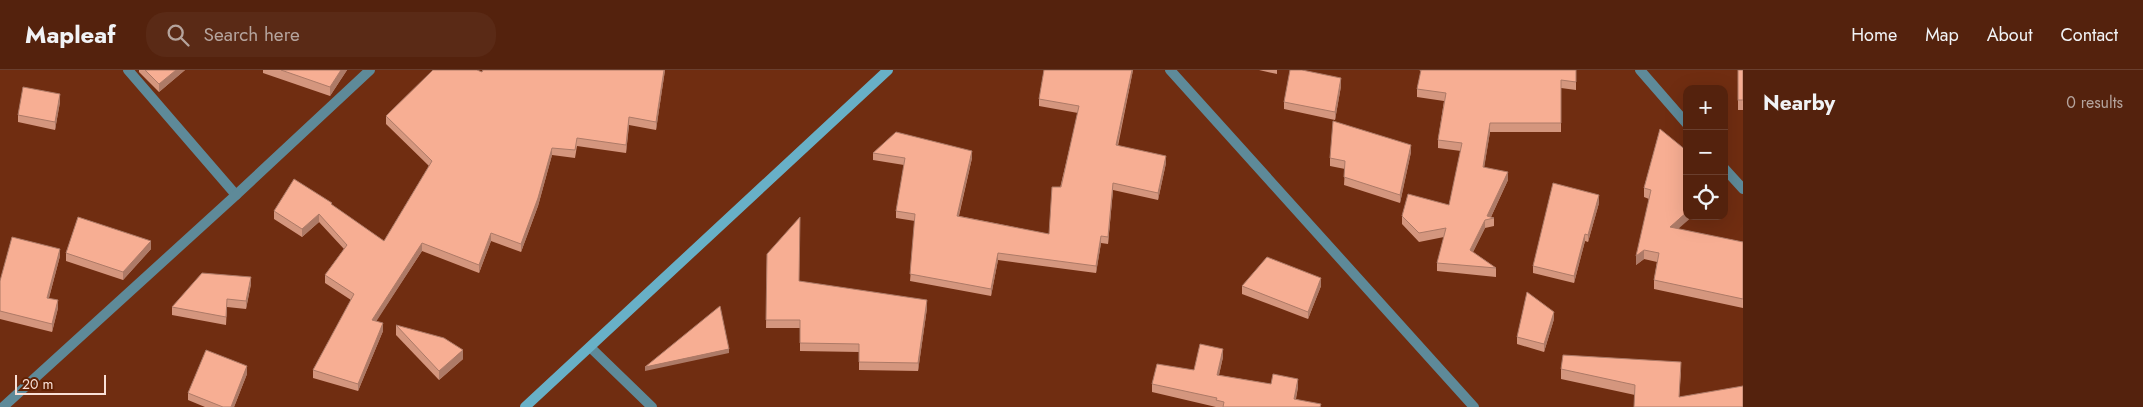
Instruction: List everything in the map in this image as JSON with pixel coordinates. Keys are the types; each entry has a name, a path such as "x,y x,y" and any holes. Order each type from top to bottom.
{"street":[{"path":"128,70 236,196"},
{"path":"3,407 236,196 370,70"},
{"path":"526,407 888,70"},
{"path":"1170,70 1474,407"},
{"path":"1640,70 1683,119"},
{"path":"1728,173 1743,190"},
{"path":"591,348 652,407"}],"building":[{"path":"145,70 176,70 159,84"},
{"path":"281,70 341,70 330,87"},
{"path":"433,70 477,70 482,72 483,70 664,70 656,122 629,117 626,145 577,138 575,150 552,148 538,198 521,244 491,233 479,265 422,243 372,320 383,323 358,384 313,370 354,294 325,275 347,245 319,214 302,229 274,211 294,179 332,203 384,241 432,161 386,116"},
{"path":"1044,70 1132,70 1116,145 1166,156 1158,193 1113,183 1108,237 1101,236 1096,266 998,253 991,289 910,274 915,214 896,211 905,158 873,153 896,132 972,151 957,216 1049,234 1052,187 1061,187 1079,106 1039,99"},
{"path":"1290,70 1302,70 1341,78 1335,112 1284,102"},
{"path":"1421,70 1576,70 1576,82 1561,80 1561,123 1490,123 1483,167 1508,172 1487,216 1494,218 1485,220 1470,250 1496,268 1437,263 1446,228 1419,233 1402,216 1408,194 1449,205 1462,143 1438,140 1446,93 1417,89"},
{"path":"1738,70 1743,70 1743,100 1738,100"},
{"path":"23,87 60,94 55,122 18,115"},
{"path":"1333,121 1411,145 1400,195 1344,177 1345,161 1330,158"},
{"path":"1660,129 1683,148 1683,216 1670,227 1743,242 1743,299 1654,280 1659,253 1644,250 1636,256 1651,190 1644,188"},
{"path":"1553,183 1599,195 1588,235 1585,234 1574,276 1533,266"},
{"path":"78,217 151,241 123,272 66,253"},
{"path":"800,217 799,281 927,300 918,363 859,362 859,344 800,343 800,320 766,320 767,254"},
{"path":"12,237 60,249 47,298 58,300 52,324 0,311 0,281"},
{"path":"1267,257 1321,278 1308,312 1242,286"},
{"path":"202,273 251,277 246,301 227,299 226,317 172,307"},
{"path":"1527,292 1554,312 1544,344 1517,337"},
{"path":"720,306 729,349 645,367"},
{"path":"396,325 444,338 463,350 439,371"},
{"path":"1200,344 1223,349 1217,375 1271,384 1273,374 1298,379 1294,399 1321,404 1320,407 1223,407 1224,402 1216,400 1217,398 1152,384 1157,364 1194,370"},
{"path":"206,350 247,366 231,407 223,407 188,393"},
{"path":"1563,355 1681,362 1679,397 1743,386 1743,407 1634,407 1635,385 1561,369"}]}
